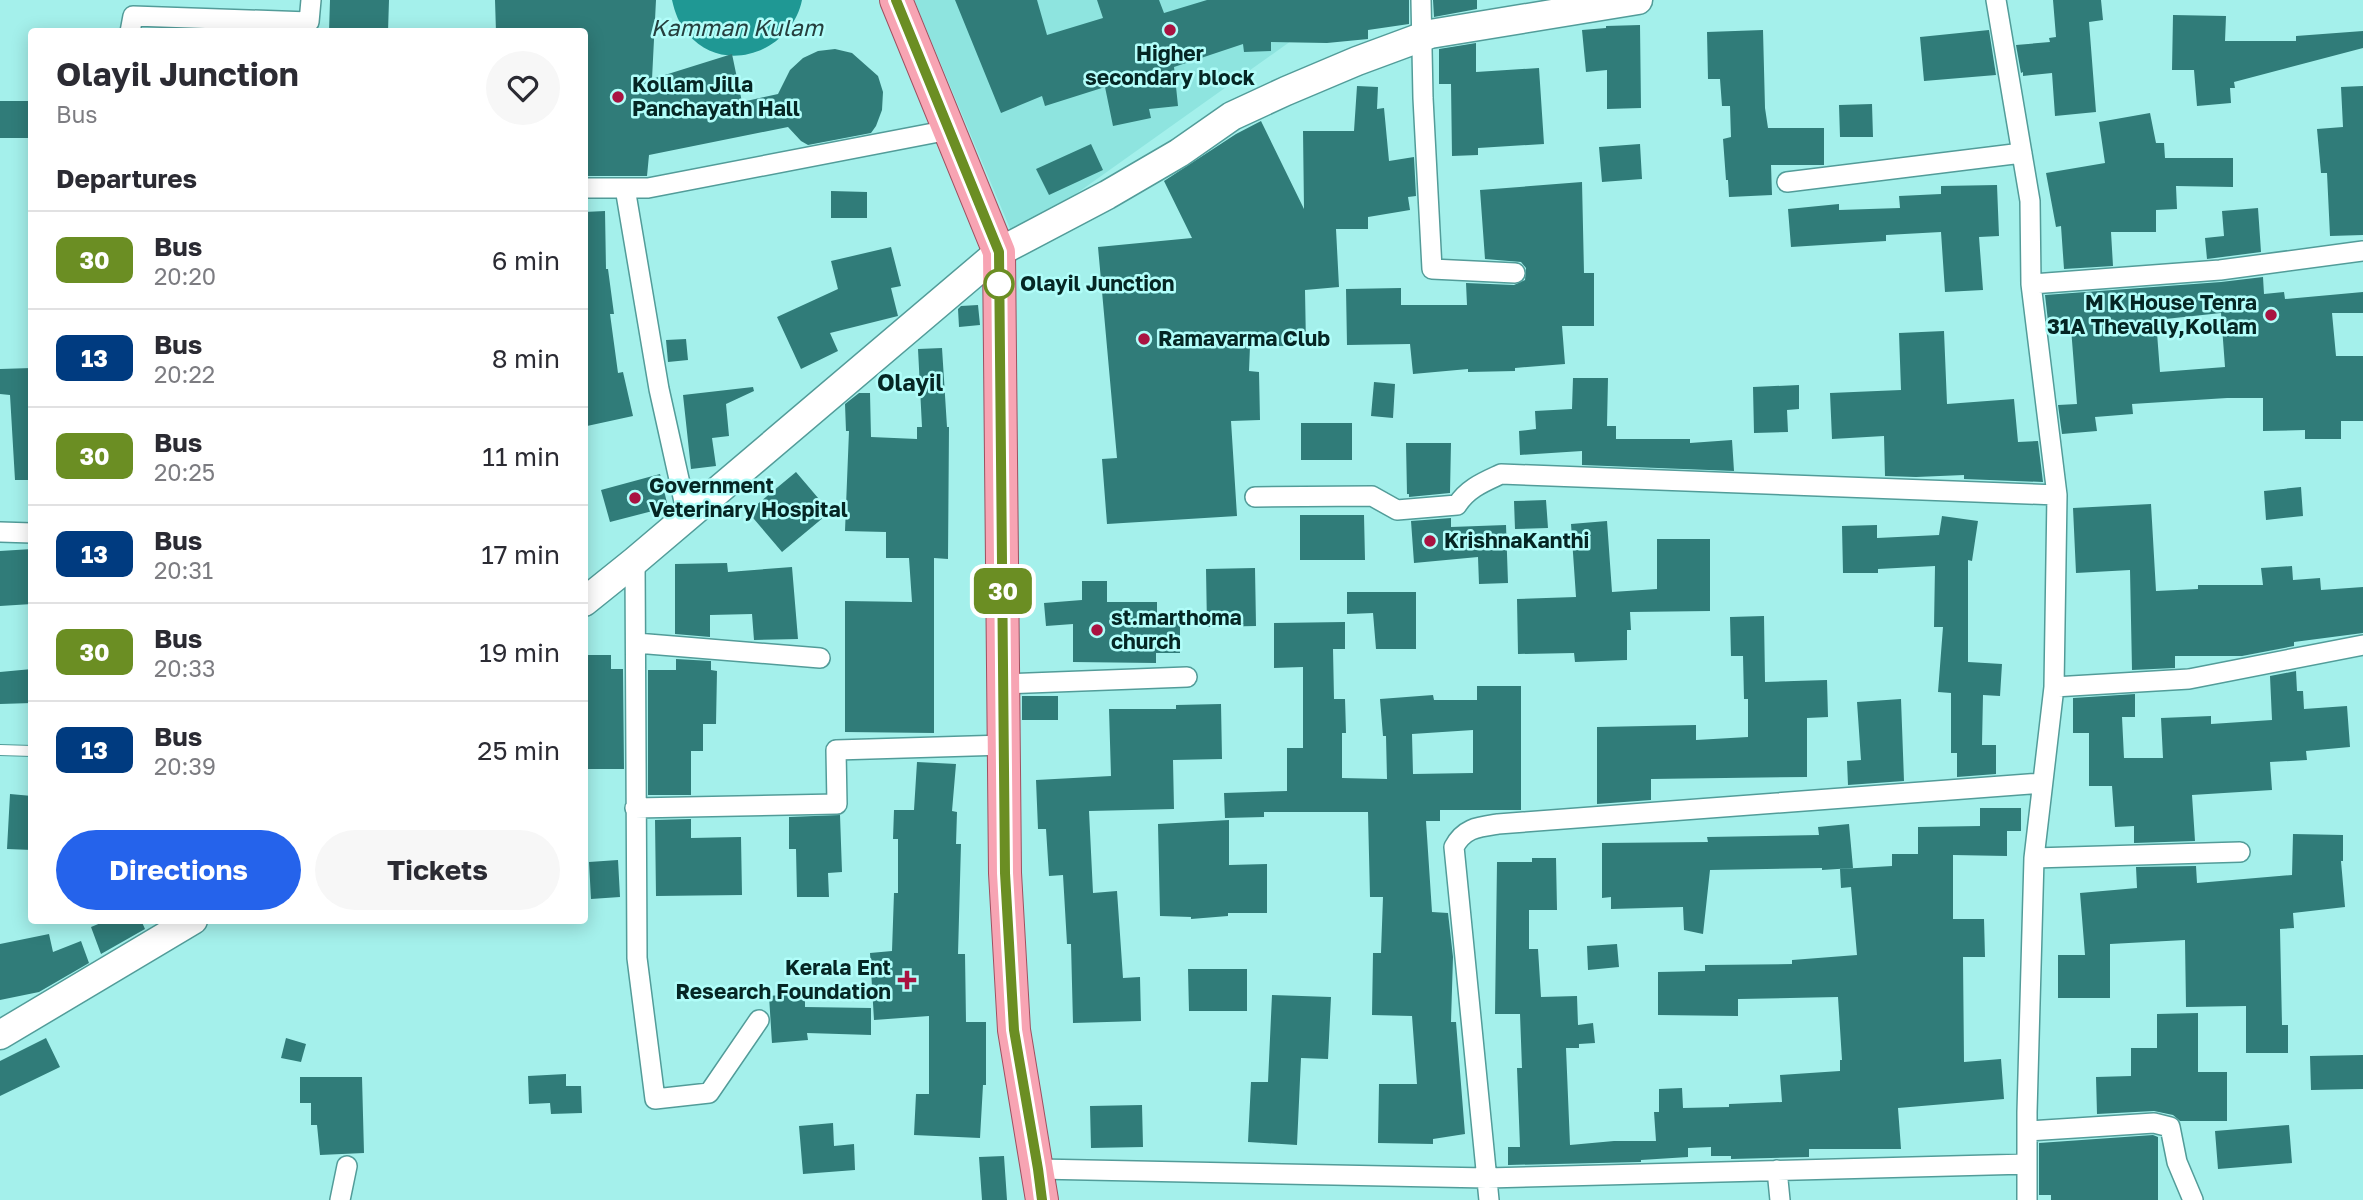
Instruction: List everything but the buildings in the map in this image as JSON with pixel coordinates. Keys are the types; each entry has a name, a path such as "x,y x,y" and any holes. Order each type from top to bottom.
{"main road":[{"path":"896,0 999,252 1005,873 1014,1030 1042,1200"}],"street":[{"path":"131,28 133,16 309,22 311,0"},
{"path":"1421,0 1432,269 1515,273"},
{"path":"588,599 999,252 1143,174 1232,117 1286,90 1430,34 1638,0"},
{"path":"1996,0 2030,201 2031,284 2057,495 2054,687 2034,858 2027,1200"},
{"path":"588,188 648,188 949,130"},
{"path":"1787,182 2022,153"},
{"path":"625,188 659,389 687,515"},
{"path":"2031,284 2220,270 2363,251"},
{"path":"1255,497 1371,496 1397,510 1457,505 1463,496 1478,484 1501,474 2057,495"},
{"path":"0,532 28,533"},
{"path":"635,561 637,958 655,1099 709,1093 758,1020"},
{"path":"636,643 820,658"},
{"path":"2054,687 2189,679 2363,645"},
{"path":"1004,684 1187,677"},
{"path":"635,808 837,804 836,750 1005,745"},
{"path":"1489,1200 1454,847 1459,837 1481,826 1498,824 2042,783"},
{"path":"2034,858 2240,852"},
{"path":"0,1035 186,924"},
{"path":"2027,1131 2154,1123 2170,1127 2177,1162 2193,1200"},
{"path":"1038,1169 1487,1178 2027,1164"},
{"path":"340,1200 347,1166"},
{"path":"1777,1170 1780,1200"}],"lane":[{"path":"0,750 28,751"}],"shaded area":[{"path":"914,0 1283,0 1291,41 1014,238"}],"water":[{"name":"Kamman Kulam","path":"672,0 802,0 796,18 785,33 771,45 737,56 720,54 703,47 682,26"}],"bus line":[{"name":"30","path":"896,0 999,252 1005,873 1014,1030 1042,1200"}],"place":[{"name":"Higher secondary block","path":"1170,30"},
{"name":"Kollam Jilla Panchayath Hall","path":"618,97"},
{"name":"Olayil Junction","path":"999,284"},
{"name":"M K House Tenra 31A Thevally,Kollam","path":"2271,315"},
{"name":"Ramavarma Club","path":"1144,339"},
{"name":"Government Veterinary Hospital","path":"635,498"},
{"name":"KrishnaKanthi","path":"1430,541"},
{"name":"st.marthoma church","path":"1097,630"},
{"name":"Kerala Ent Research Foundation","path":"907,980"}],"district":[{"name":"Olayil","path":"910,383"}]}
